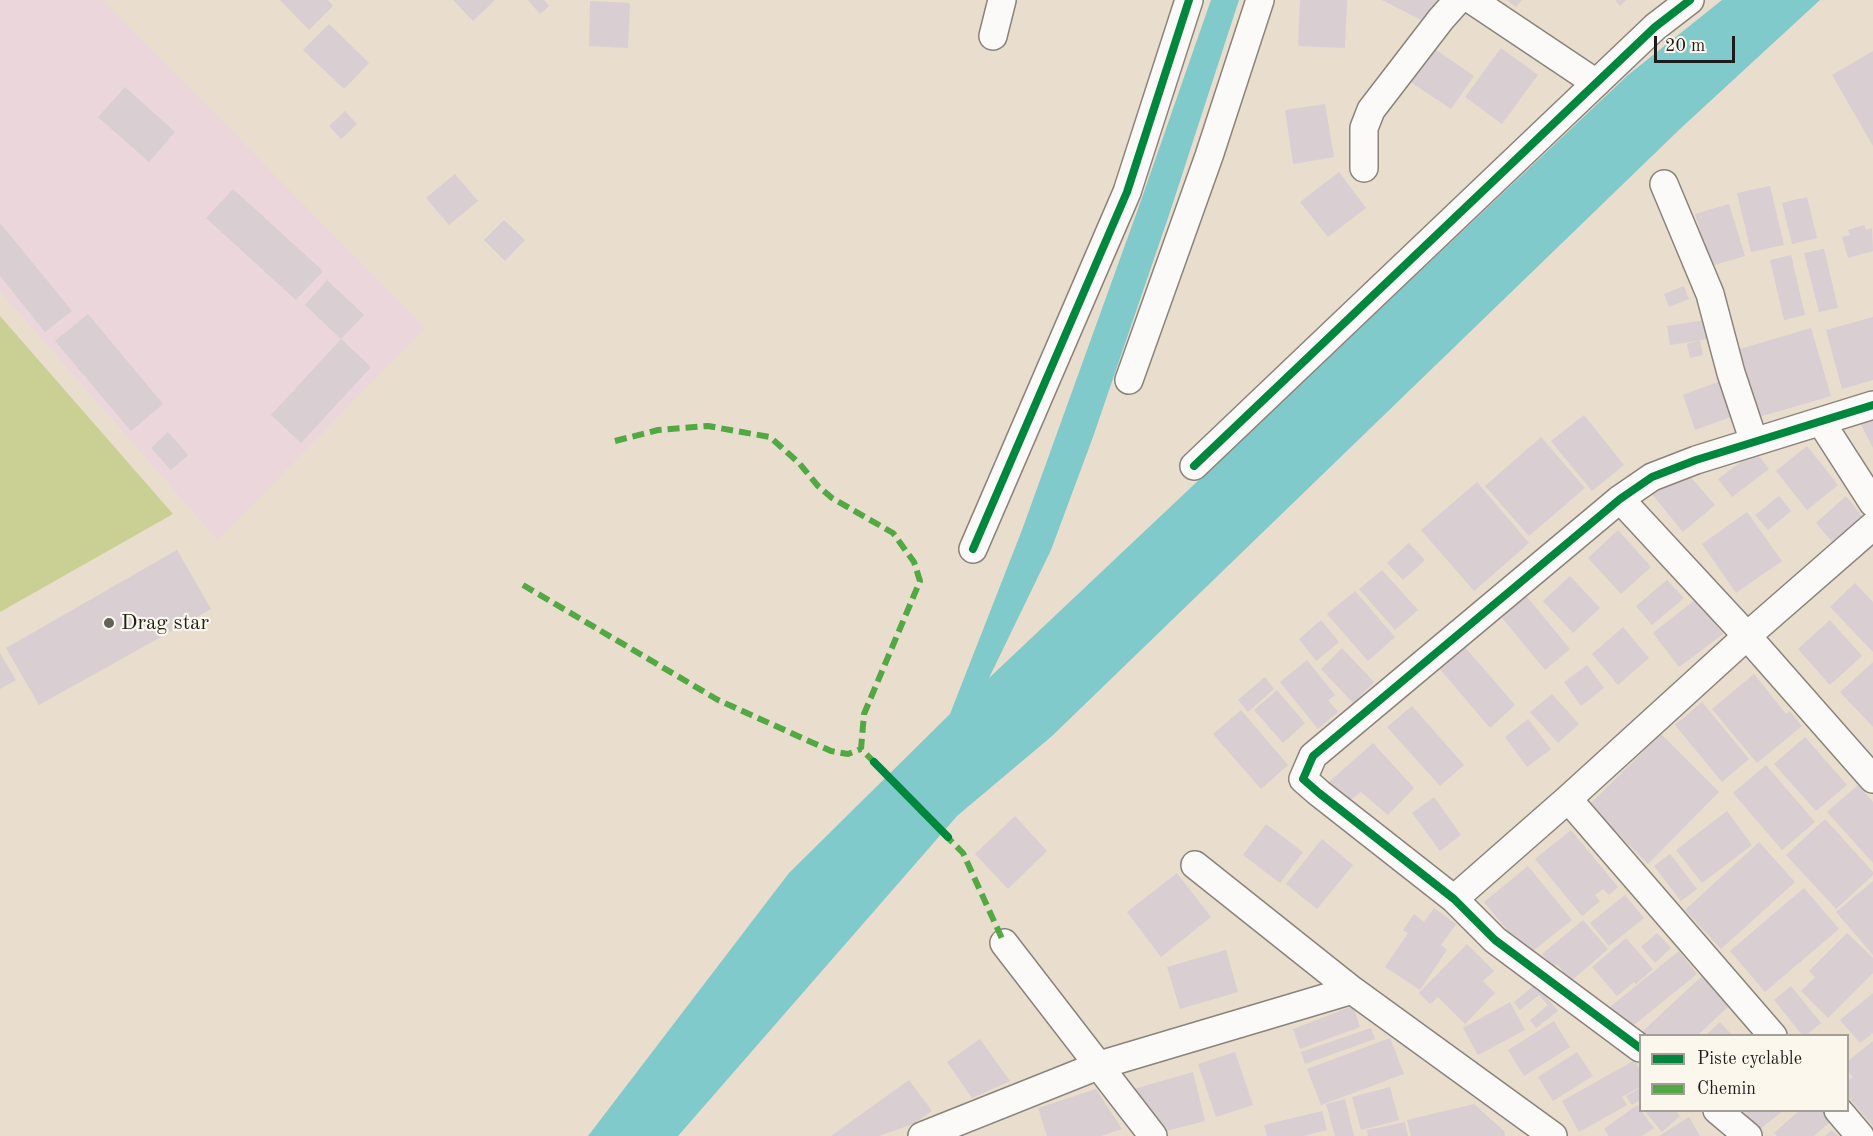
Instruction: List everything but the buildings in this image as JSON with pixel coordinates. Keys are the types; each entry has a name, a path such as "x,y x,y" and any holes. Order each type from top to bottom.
{"street":[{"path":"993,36 1002,0"},
{"path":"973,549 1127,192 1189,0"},
{"path":"1129,380 1209,156 1260,0"},
{"path":"1364,168 1364,128 1371,110 1458,0"},
{"path":"1472,0 1596,83"},
{"path":"1194,466 1655,27 1689,0"},
{"path":"1664,184 1710,294 1731,373 1754,442"},
{"path":"1639,1046 1495,940 1454,899 1303,779 1313,756 1620,499 1652,477 1696,460 1873,405"},
{"path":"1821,422 1873,503"},
{"path":"1620,499 1747,636 1873,779"},
{"path":"1454,899 1873,526"},
{"path":"1568,799 1772,1034"},
{"path":"1195,865 1352,990 1552,1136"},
{"path":"1004,943 1153,1136"},
{"path":"922,1136 1100,1065 1352,990"},
{"path":"1719,1112 1748,1136"},
{"path":"1840,1112 1860,1136"}],"shaded area":[{"path":"2,0 103,0 425,328 218,540 0,291 0,2"}],"green space":[{"path":"0,316 173,514 0,612"}],"water":[{"path":"1211,0 1239,0 1093,437 1051,550 989,678 1628,75 1722,0 1820,0 1680,129 1052,736 957,816 678,1136 588,1136 789,873 950,714 1022,530"}],"marked path":[{"path":"615,441 658,430 708,426 770,437 799,463 818,486 832,498 893,533 914,562 920,581 864,714 861,749 877,765"},
{"path":"523,585 718,700 831,751 848,754 861,749"},
{"path":"944,834 963,853 1004,943"}],"cycle path":[{"path":"973,549 1127,192 1189,0"},
{"path":"1194,466 1655,27 1690,0"},
{"path":"1639,1047 1495,940 1454,899 1303,779 1313,756 1620,499 1652,477 1696,460 1873,405"},
{"path":"874,762 948,837"}],"place":[{"name":"Drag star","path":"109,623"}]}
